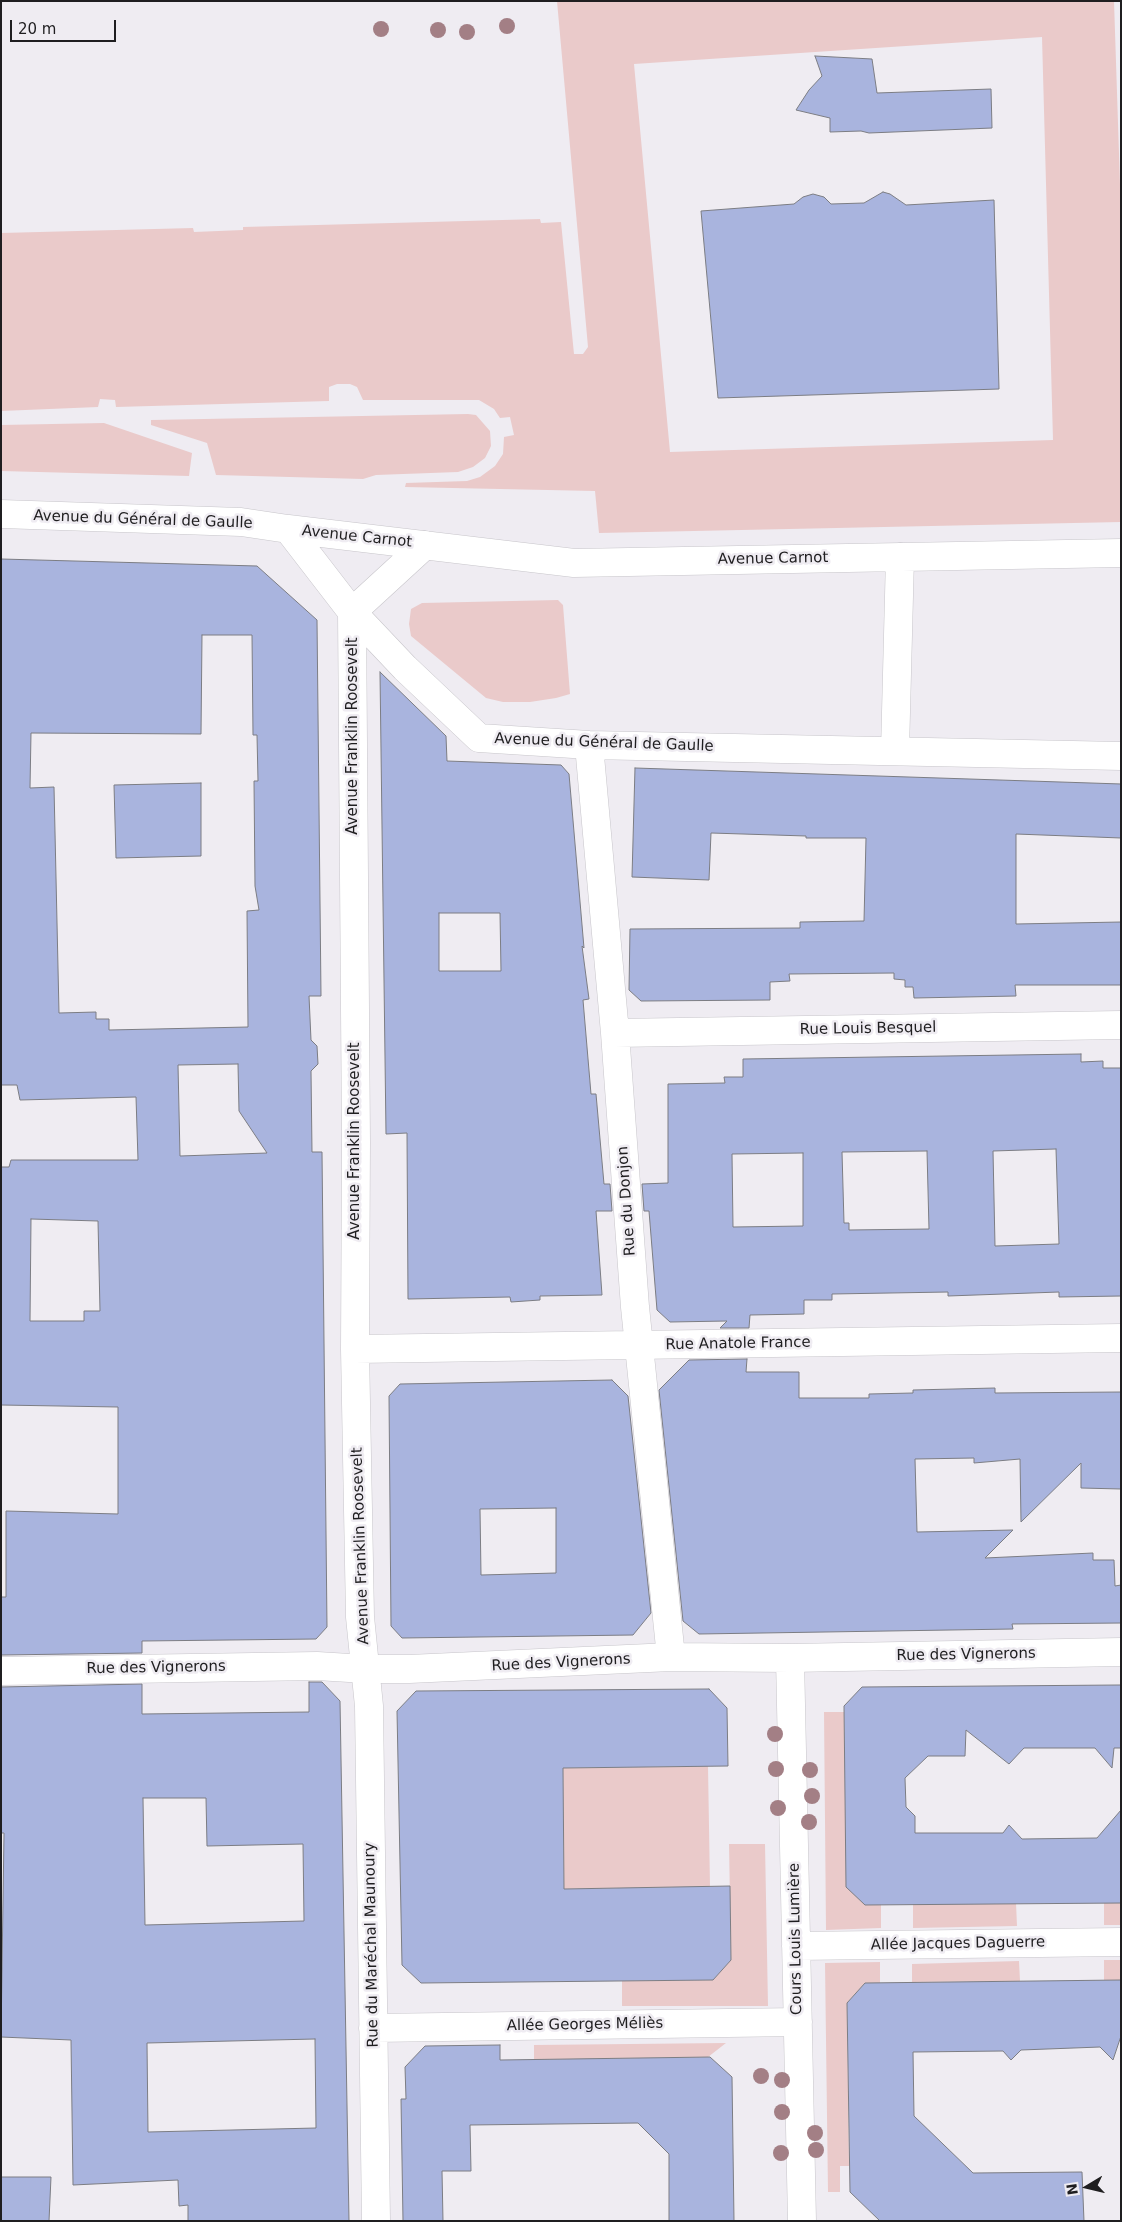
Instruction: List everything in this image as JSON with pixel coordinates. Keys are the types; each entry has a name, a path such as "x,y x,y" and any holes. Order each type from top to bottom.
{"street":[{"name":"Avenue du Général de Gaulle","path":"1,514 241,522 288,529 352,612 405,668 479,738 589,744 1121,756"},
{"name":"Avenue Carnot","path":"288,529 574,563 1121,553"},
{"name":"Avenue Carnot","path":"352,612 425,545"},
{"path":"895,751 900,557"},
{"name":"Avenue Franklin Roosevelt","path":"352,612 356,1142 355,1349 360,1617 366,1670"},
{"name":"Rue du Donjon","path":"589,744 615,1033 639,1345 671,1657"},
{"name":"Rue Louis Besquel","path":"615,1033 1121,1025"},
{"name":"Rue Anatole France","path":"355,1349 1121,1338"},
{"name":"Rue des Vignerons","path":"1,1670 318,1666 366,1670 457,1668 671,1657 790,1658 1121,1652"},
{"name":"Cours Louis Lumière","path":"790,1658 802,2221"},
{"name":"Rue du Maréchal Maunoury","path":"366,1670 369,1706 376,2221"},
{"name":"Allée Jacques Daguerre","path":"796,1946 1121,1942"},
{"name":"Allée Georges Méliès","path":"373,2028 798,2022"}],"shaded area":[{"path":"557,1 1114,1 1121,215 1121,522 599,533 595,491 405,487 406,483 467,481 480,477 495,466 503,454 504,437 514,435 510,417 500,418 494,409 479,400 363,400 357,387 350,384 337,384 329,387 329,401 116,407 115,400 100,399 98,407 1,411 1,233 193,228 194,232 243,230 243,227 540,219 541,223 561,222 574,354 583,354 588,347","holes":["1042,37 1053,440 670,452 634,64"]},
{"path":"476,415 490,431 491,446 485,458 473,467 458,472 376,475 363,479 216,475 207,443 151,425 151,420"},
{"path":"104,423 192,453 189,476 1,471 1,425"},
{"path":"558,600 563,605 570,694 556,698 530,702 503,702 486,698 411,636 409,624 411,609 422,603"},
{"path":"824,1712 844,1712 845,1757 881,1904 881,1928 826,1930"},
{"path":"708,1766 710,1887 564,1889 563,1768"},
{"path":"729,1844 765,1844 768,2006 622,2006 622,1981 713,1980 731,1960"},
{"path":"1016,1903 1017,1926 913,1928 913,1904"},
{"path":"1104,1903 1121,1903 1121,1925 1104,1925"},
{"path":"1104,1960 1121,1960 1121,1980 1104,1980"},
{"path":"1019,1961 1020,1981 912,1982 912,1964"},
{"path":"880,1962 880,1983 865,1983 847,2003 849,2166 840,2166 840,2192 828,2192 825,1963"},
{"path":"726,2043 708,2057 534,2060 534,2045"}],"building":[{"path":"815,56 872,59 877,93 991,89 992,128 869,133 861,131 830,132 830,118 796,110 809,90 822,76"},
{"path":"883,192 890,194 906,205 994,200 999,389 718,398 701,211 794,204 803,197 813,194 824,197 831,204 864,203"},
{"path":"1,559 257,566 317,620 321,996 309,996 311,1040 317,1046 318,1064 311,1071 312,1152 322,1152 327,1627 316,1639 142,1641 142,1653 1,1655 1,1597 6,1597 6,1511 118,1514 118,1407 1,1405 1,1167 9,1167 11,1160 138,1160 136,1097 20,1100 17,1085 1,1085","holes":["202,635 252,635 253,735 257,735 258,781 254,781 255,886 259,910 247,911 248,1027 109,1030 109,1019 96,1019 96,1012 59,1013 54,787 30,788 31,733 201,734","238,1064 239,1111 267,1153 180,1156 178,1065","31,1219 98,1221 100,1311 84,1311 84,1321 30,1321"]},
{"path":"380,672 446,736 447,761 561,765 569,774 584,948 582,946 589,999 583,1000 591,1094 596,1094 604,1184 610,1184 612,1211 596,1211 602,1295 540,1296 540,1300 511,1302 510,1297 408,1299 407,1133 386,1134","holes":["439,913 500,913 501,971 439,971"]},
{"path":"635,768 1121,784 1121,838 1016,834 1016,924 1121,922 1121,985 1015,985 1016,996 914,998 913,987 905,987 905,980 894,979 894,973 789,974 790,981 770,982 770,1000 641,1001 629,990 630,929 800,928 800,922 864,921 866,838 806,838 806,836 711,833 709,880 632,877"},
{"path":"201,783 201,856 116,858 114,785"},
{"path":"1081,1054 1081,1062 1103,1061 1103,1068 1121,1068 1121,1296 1059,1297 1059,1292 948,1296 948,1292 832,1294 832,1300 804,1300 804,1314 750,1315 749,1328 720,1328 727,1321 670,1322 657,1310 649,1211 644,1211 642,1184 668,1183 668,1084 725,1083 724,1077 743,1077 743,1059","holes":["1056,1149 1059,1244 995,1246 993,1151","927,1151 929,1229 849,1230 849,1223 844,1223 842,1152","803,1153 803,1226 733,1227 732,1154"]},
{"path":"747,1359 746,1372 799,1372 799,1398 869,1398 869,1394 913,1393 913,1390 995,1388 995,1393 1121,1392 1121,1489 1081,1488 1081,1463 1021,1522 1020,1459 974,1463 974,1458 915,1459 917,1532 1013,1530 985,1558 1093,1553 1093,1560 1114,1560 1115,1586 1121,1585 1121,1623 1012,1624 1013,1629 699,1634 683,1621 659,1390 689,1360"},
{"path":"612,1380 628,1396 651,1613 633,1635 402,1638 391,1626 389,1396 400,1384","holes":["556,1508 556,1573 481,1575 480,1509"]},
{"path":"309,1682 322,1682 340,1701 349,2221 188,2221 188,2205 179,2206 178,2180 73,2185 71,2040 1,2037 4,1833 1,1833 1,1687 142,1684 142,1714 309,1712","holes":["143,1798 206,1798 207,1846 303,1844 304,1921 145,1925","315,2039 316,2128 148,2132 147,2043"]},
{"path":"1121,1685 1121,1748 1114,1748 1112,1768 1095,1748 1024,1748 1009,1764 966,1730 965,1756 928,1756 905,1778 906,1807 915,1816 915,1833 1003,1833 1009,1825 1022,1839 1097,1838 1121,1810 1121,1903 865,1905 846,1887 844,1706 862,1687"},
{"path":"709,1689 727,1708 728,1766 563,1768 564,1889 730,1886 731,1960 713,1980 421,1983 402,1965 397,1711 416,1691"},
{"path":"1121,1980 1121,2036 1113,2060 1100,2047 1021,2050 1011,2060 1003,2051 913,2052 914,2116 973,2173 1082,2172 1084,2221 880,2221 850,2192 847,2003 865,1983"},
{"path":"500,2045 500,2060 710,2057 732,2077 734,2221 669,2221 669,2154 638,2123 470,2125 471,2171 442,2171 443,2221 403,2221 401,2099 406,2099 405,2067 425,2046"},
{"path":"1,2177 51,2177 49,2221 1,2221"}]}
